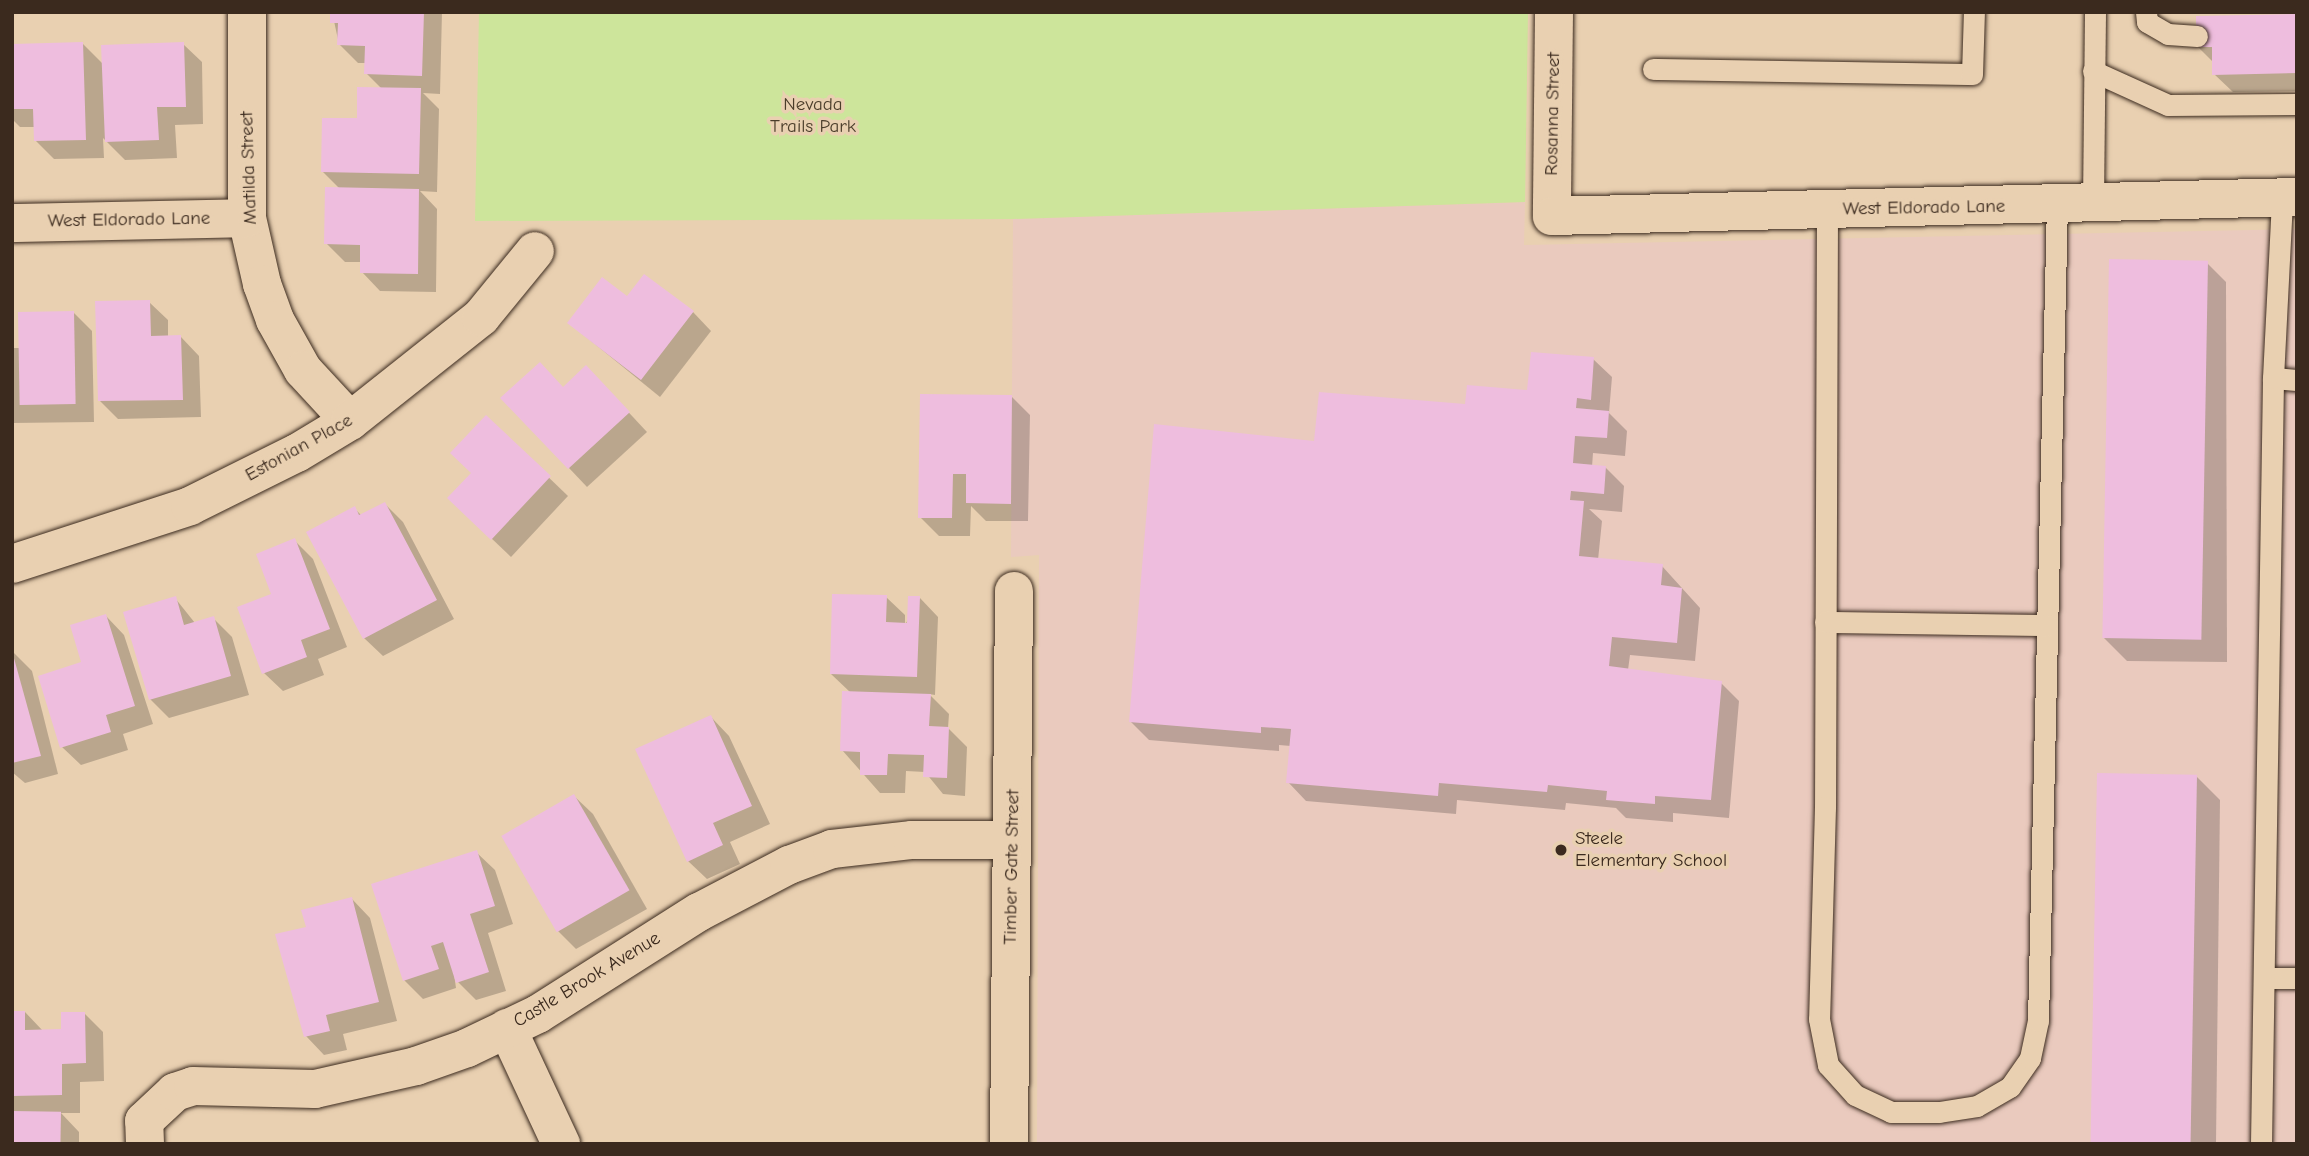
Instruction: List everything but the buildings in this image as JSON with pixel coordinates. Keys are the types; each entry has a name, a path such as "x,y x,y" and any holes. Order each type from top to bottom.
{"street":[{"name":"Matilda Street","path":"247,12 247,218 275,320 303,370 350,421"},
{"name":"Rosanna Street","path":"1552,216 1554,12"},
{"name":"West Eldorado Lane","path":"1552,216 2289,197"},
{"name":"West Eldorado Lane","path":"12,223 247,218"},
{"name":"Estonian Place","path":"12,564 190,506 297,453 350,421 481,317 534,251"},
{"name":"Timber Gate Street","path":"1009,1144 1014,591"},
{"name":"Castle Brook Avenue","path":"145,1144 144,1121 175,1091 193,1086 315,1089 358,1082 416,1066 507,1028 598,978 699,912 789,865 832,849 878,843 1012,840"},
{"path":"507,1028 561,1144"}],"lane":[{"path":"1654,69 1972,74 1974,12"},
{"path":"1827,210 1819,1019 1828,1065 1856,1094 1891,1112 1977,1106 2010,1087 2030,1058 2038,1021 2047,625 2075,204 2093,71 2095,12"},
{"path":"2146,12 2147,22 2168,34 2197,36"},
{"path":"2093,71 2168,105 2297,104"},
{"path":"2261,1144 2267,978 2273,378 2289,197"},
{"path":"2273,378 2297,380"},
{"path":"1825,622 2047,625"},
{"path":"2267,978 2297,978"}],"shaded area":[{"name":"Steele Elementary School","path":"1525,202 1524,245 2297,229 2297,1144 1037,1144 1039,555 1011,557 1013,219"}],"green space":[{"name":"Nevada Trails Park","path":"479,12 1528,12 1525,202 1013,219 475,221"}],"place":[{"name":"Steele Elementary School","path":"1561,850"}]}
